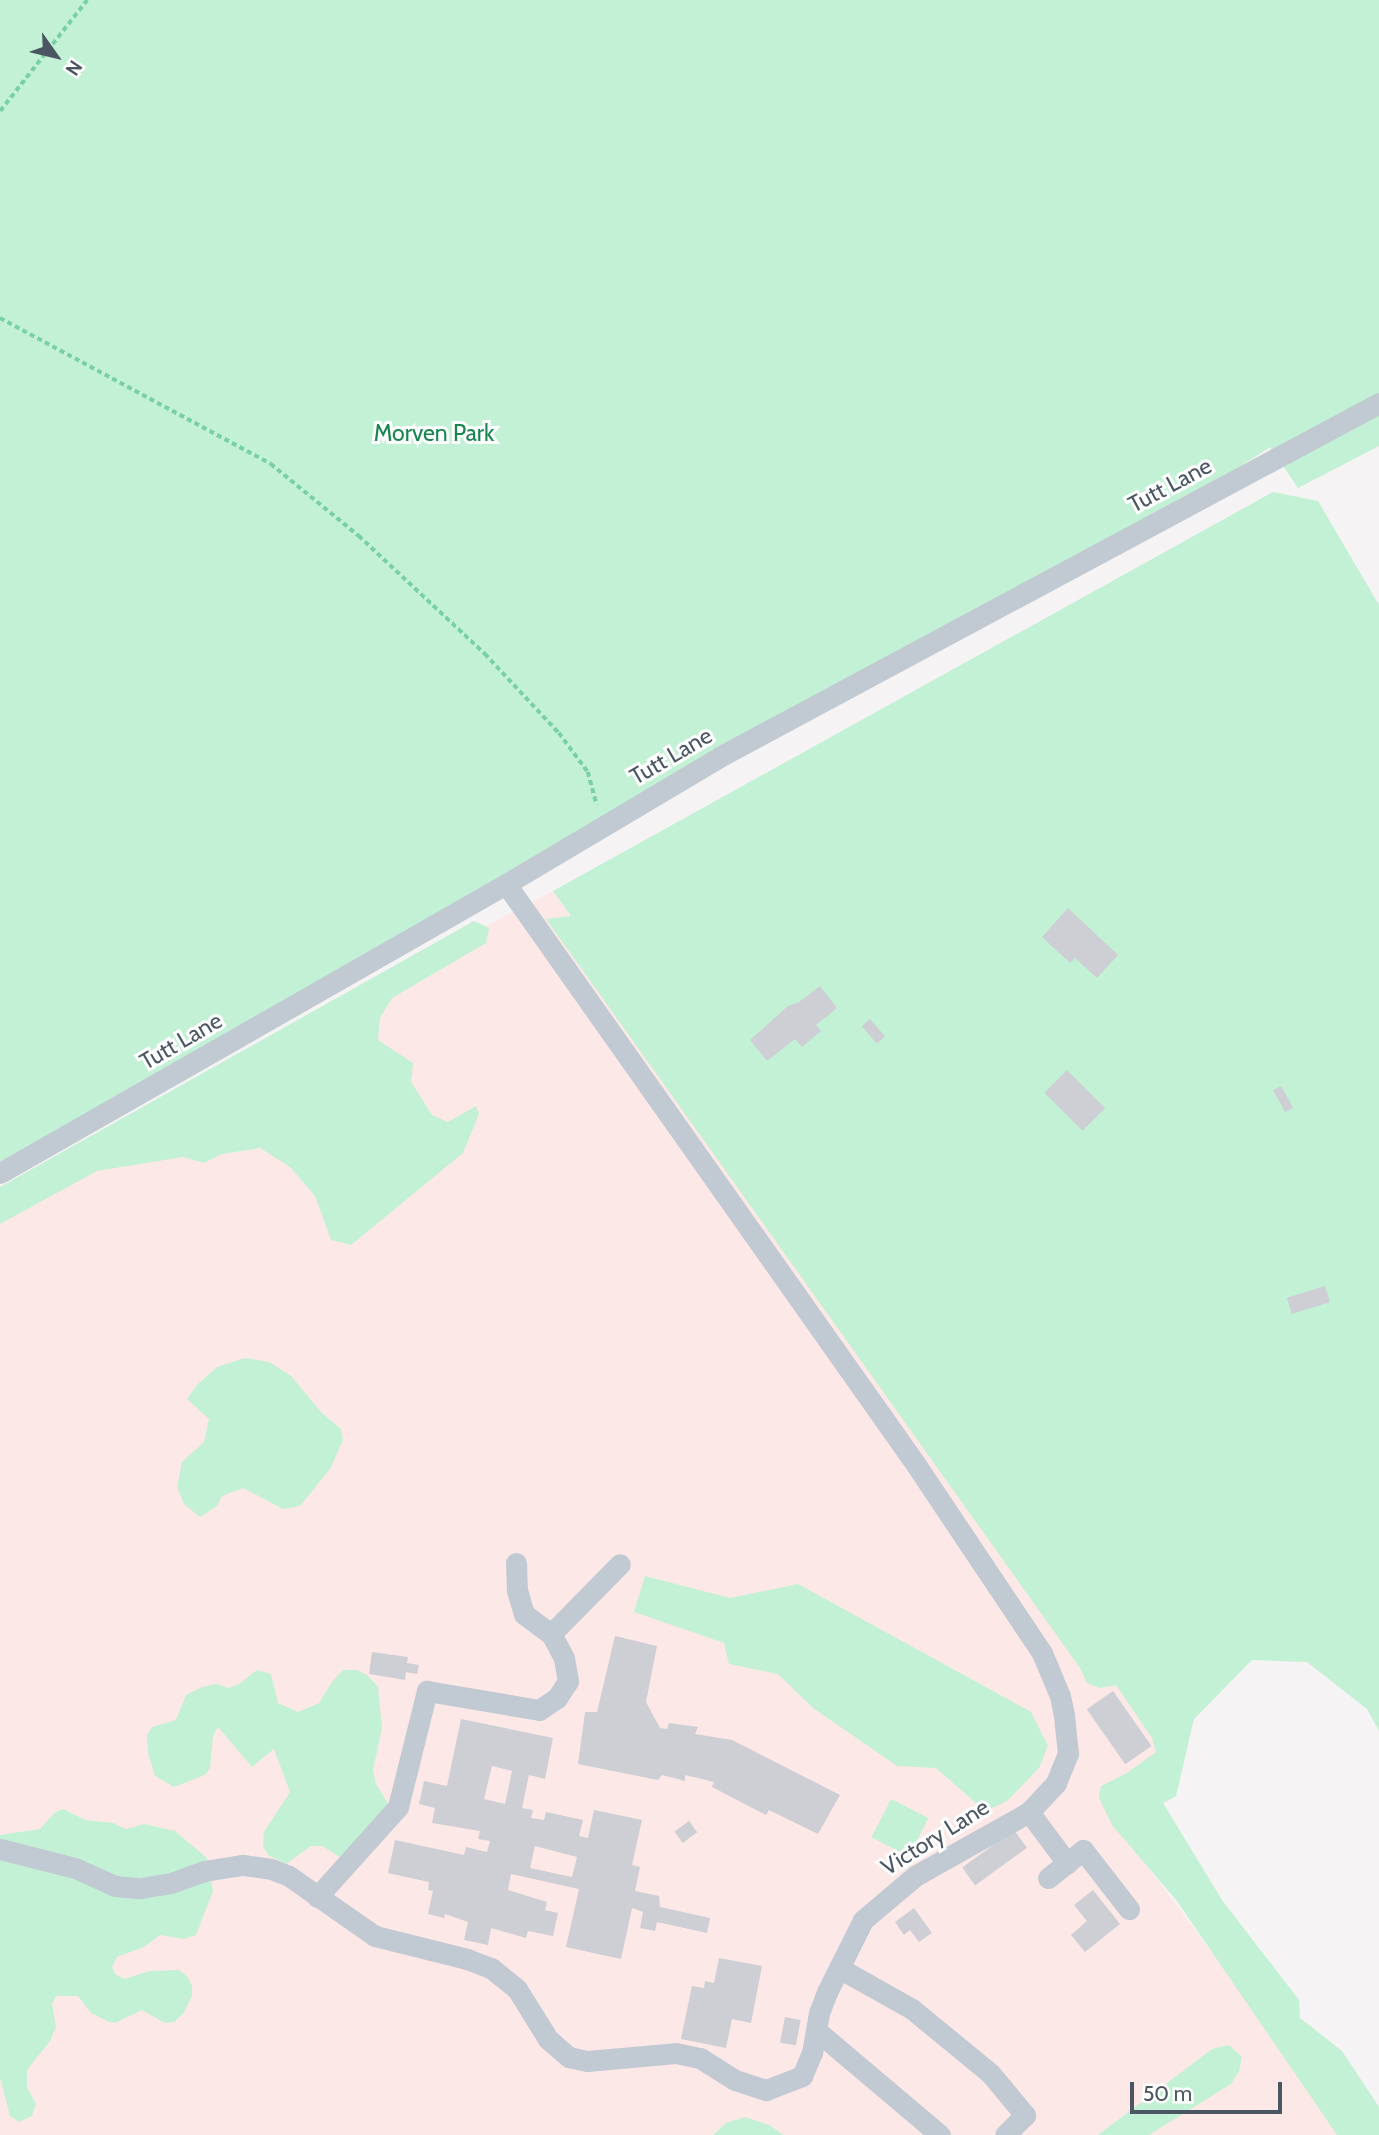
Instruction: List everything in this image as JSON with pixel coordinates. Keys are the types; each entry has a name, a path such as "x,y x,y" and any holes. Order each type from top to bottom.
{"street":[{"name":"Tutt Lane","path":"0,1173 506,884 723,755 1379,403"},
{"name":"Victory Lane","path":"0,1849 75,1868 115,1886 139,1888 171,1883 204,1871 243,1866 289,1876 375,1936 467,1959 491,1968 517,1989 548,2039 569,2057 587,2061 676,2053 700,2058 736,2080 766,2091 802,2076 817,2031 819,2013 863,1920 915,1876 1028,1812 1056,1783 1068,1754 1060,1696 1042,1653 917,1466 506,884"},
{"path":"317,1896 398,1807 428,1691 539,1710 557,1698 568,1681 564,1658 551,1634 524,1614 517,1590 516,1563"},
{"path":"551,1634 620,1564"},
{"path":"1028,1812 1067,1863"},
{"path":"1048,1878 1083,1850 1129,1909"},
{"path":"839,1968 912,2009 990,2073 1025,2115 1005,2135"},
{"path":"817,2031 940,2135"}],"path":[{"path":"0,111 88,0"},
{"path":"0,318 271,464 359,536 485,654 559,733 588,772 600,828"}],"shaded area":[{"path":"553,891 1058,1604 1132,1640 1176,1796 1121,1832 1350,2135 0,2135 0,1208 471,934"}],"green space":[{"name":"Morven Park","path":"0,0 1379,0 1379,446 1298,488 1270,447 1143,530 0,1173"},
{"path":"1273,492 1318,501 1379,605 1379,1731 1367,1709 1307,1662 1252,1660 1194,1719 1176,1796 1163,1803 1222,1900 1299,2000 1300,2018 1342,2051 1379,2107 1379,2135 1337,2135 1177,1901 1112,1825 1099,1798 1101,1786 1127,1773 1156,1752 1152,1738 1116,1685 1100,1688 1087,1683 1080,1668 546,919 571,916 553,891"},
{"path":"474,921 489,928 486,943 392,998 380,1018 378,1040 413,1063 411,1082 432,1115 448,1122 476,1106 479,1114 463,1153 351,1245 331,1240 315,1196 290,1167 260,1148 222,1154 204,1163 183,1157 97,1171 0,1224 0,1187"},
{"path":"245,1358 269,1362 291,1376 321,1412 341,1429 343,1440 330,1469 300,1506 283,1509 243,1488 222,1496 217,1506 200,1517 184,1504 177,1487 182,1462 204,1442 209,1419 187,1399 197,1385 217,1367"},
{"path":"645,1576 730,1598 798,1584 1031,1712 1048,1746 1039,1768 1007,1801 992,1808 978,1805 936,1768 897,1766 813,1708 778,1674 729,1664 724,1643 634,1612"},
{"path":"257,1670 271,1674 278,1703 298,1712 319,1703 343,1670 356,1670 367,1675 378,1687 382,1728 373,1770 376,1784 390,1807 340,1857 322,1846 311,1846 286,1864 268,1855 263,1846 264,1832 290,1792 274,1749 252,1767 218,1727 213,1736 210,1768 205,1775 174,1787 155,1776 148,1753 147,1735 152,1727 176,1720 186,1695 216,1684 229,1688"},
{"path":"891,1799 928,1818 909,1856 871,1837"},
{"path":"63,1809 85,1820 113,1823 126,1829 144,1824 175,1831 207,1858 213,1891 196,1935 184,1939 160,1935 144,1947 117,1957 112,1967 115,1974 124,1979 150,1971 179,1970 188,1977 192,1986 192,1996 183,2014 174,2022 165,2023 142,2010 115,2023 91,2013 78,1996 56,1996 52,2004 56,2027 50,2041 27,2070 27,2087 36,2104 32,2116 19,2122 10,2116 0,2078 0,1835 40,1829 54,1813"},
{"path":"1229,2045 1242,2057 1239,2071 1231,2084 1149,2135 1098,2135 1212,2049"},
{"path":"745,2117 769,2125 784,2135 713,2135 726,2123"}],"building":[{"path":"1068,908 1118,955 1097,978 1075,958 1070,963 1042,937"},
{"path":"820,986 837,1008 816,1025 821,1031 802,1047 795,1039 767,1061 750,1040 788,1006 799,1002"},
{"path":"870,1019 885,1036 877,1044 862,1026"},
{"path":"1067,1070 1105,1108 1083,1131 1044,1093"},
{"path":"1281,1086 1293,1108 1285,1112 1273,1090"},
{"path":"1325,1286 1330,1302 1292,1314 1287,1298"},
{"path":"615,1636 657,1646 646,1702 660,1728 667,1729 669,1723 698,1727 695,1734 732,1740 840,1795 818,1834 769,1810 766,1815 712,1787 714,1782 685,1775 685,1781 662,1775 658,1780 578,1764 585,1712 597,1712"},
{"path":"372,1652 408,1657 407,1663 419,1665 417,1674 406,1672 405,1680 369,1674"},
{"path":"1113,1691 1151,1746 1125,1764 1087,1709"},
{"path":"461,1719 553,1738 545,1779 529,1775 522,1808 533,1810 531,1818 544,1820 546,1812 583,1820 579,1836 588,1838 594,1810 642,1820 632,1865 640,1867 635,1891 659,1896 660,1907 710,1918 707,1933 657,1922 655,1931 640,1928 643,1912 632,1908 621,1959 566,1947 579,1889 511,1874 508,1890 547,1902 545,1910 558,1913 553,1936 528,1931 526,1938 491,1928 488,1945 464,1940 468,1922 445,1914 444,1918 428,1914 433,1891 428,1890 429,1882 388,1873 395,1840 464,1855 466,1847 487,1852 490,1841 478,1839 480,1831 432,1823 435,1808 419,1804 424,1781 447,1786","holes":["492,1766 512,1771 505,1804 484,1799","535,1846 577,1857 572,1877 530,1868"]},
{"path":"689,1821 697,1832 683,1843 674,1832"},
{"path":"1014,1830 1027,1848 975,1885 962,1868"},
{"path":"1093,1890 1120,1924 1085,1952 1071,1935 1087,1921 1074,1905"},
{"path":"914,1908 932,1933 919,1942 910,1930 904,1935 895,1922"},
{"path":"719,1958 762,1966 751,2023 732,2019 726,2048 681,2039 692,1986 704,1988 705,1981 714,1983"},
{"path":"785,2017 801,2020 796,2046 780,2043"}]}
